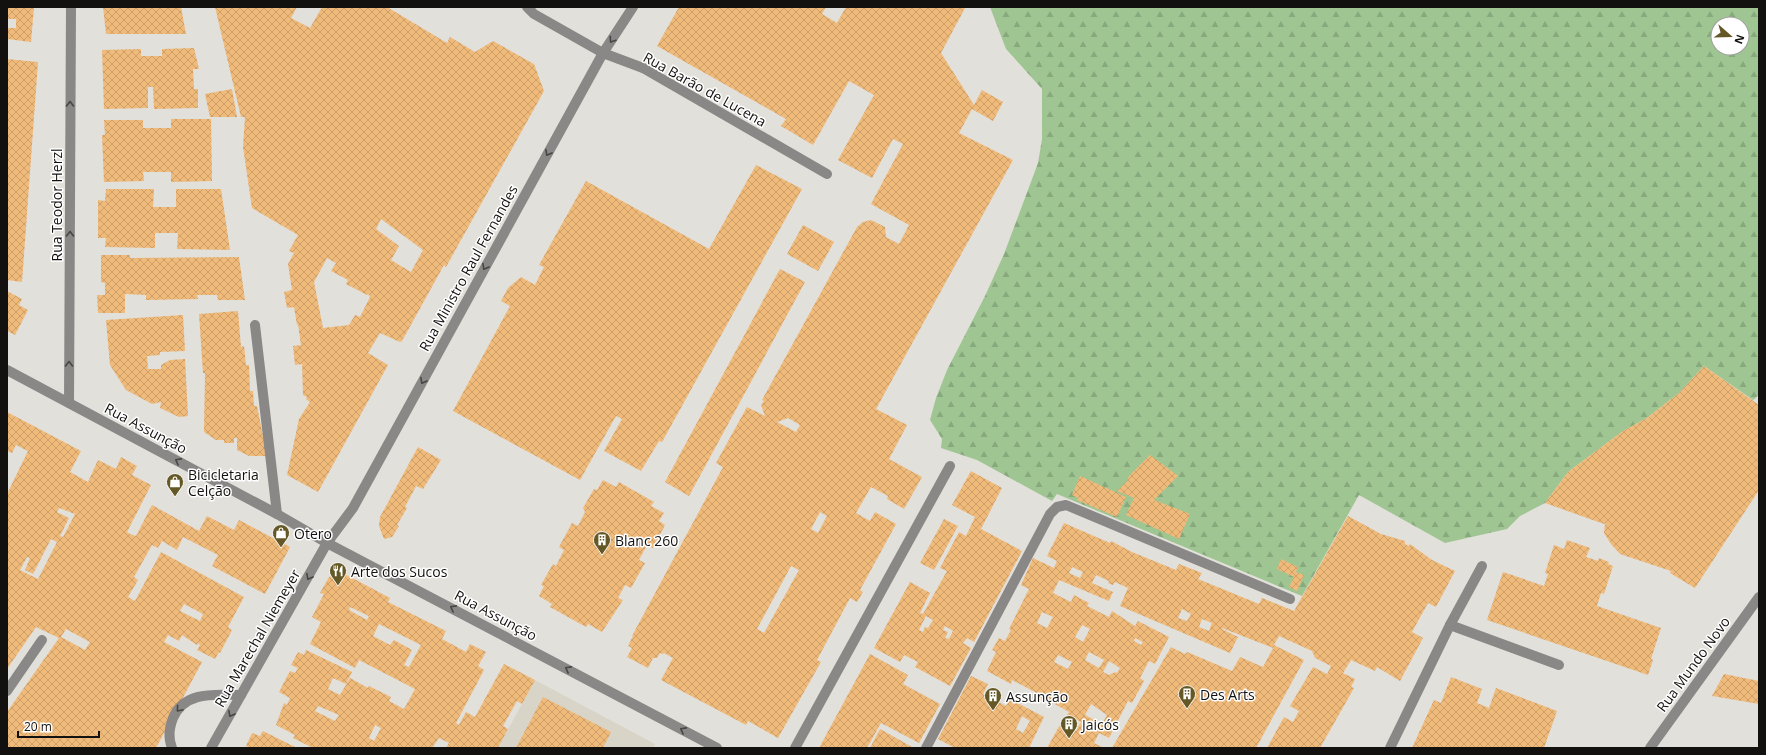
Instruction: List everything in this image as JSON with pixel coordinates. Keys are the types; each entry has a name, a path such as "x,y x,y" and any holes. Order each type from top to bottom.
{"street":[{"name":"Rua Teodor Herzl","path":"69,404 71,7"},
{"name":"Rua Barão de Lucena","path":"527,7 534,14 603,53 642,68 827,174"},
{"name":"Rua Ministro Raul Fernandes","path":"327,542 353,508 603,53 633,7"},
{"path":"255,325 277,514"},
{"name":"Rua Assunção","path":"7,370 327,542 717,748"},
{"path":"795,748 950,466"},
{"path":"926,748 1050,514 1057,507 1066,505 1290,600"},
{"name":"Rua Marechal Niemeyer","path":"211,748 327,542"},
{"path":"1390,748 1450,625 1482,566"},
{"name":"Rua Mundo Novo","path":"1650,748 1759,597"},
{"path":"1450,625 1559,665"},
{"path":"7,691 42,640"},
{"path":"172,748 168,738 170,726 175,714 182,705 193,697 208,695 241,695"}],"shaded area":[{"path":"535,680 655,744 653,748 498,748"}],"green space":[{"path":"990,7 1759,7 1759,395 1753,400 1704,366 1679,393 1647,418 1623,431 1568,472 1545,503 1520,516 1507,529 1445,543 1359,495 1302,596 1057,494 1052,501 977,460 941,448 942,439 930,420 936,398 947,370 985,296 1004,254 1038,163 1042,139 1042,89 1006,49"}],"building":[{"path":"7,7 34,7 31,42 7,39 7,28 16,28 16,19 7,19"},
{"path":"103,7 181,7 186,34 106,34"},
{"path":"215,7 297,7 291,18 310,28 322,7 387,7 447,43 450,37 475,52 493,41 534,64 544,91 446,267 444,265 402,341 400,342 380,333 368,353 388,365 318,492 287,475 299,419 310,402 306,399 307,397 303,395 302,364 295,365 293,346 301,345 294,307 287,308 284,292 292,290 288,264 294,253 289,251 298,235 252,208 243,147 245,117 241,117","holes":["381,219 423,250 411,272 391,260 399,246 376,229","327,258 336,263 331,271 348,280 346,284 367,295 368,294 370,297 360,317 355,315 349,325 323,328 314,282"]},
{"path":"679,7 826,7 822,14 837,23 846,7 964,7 965,8 941,53 974,105 982,90 1003,102 993,121 972,109 959,133 1013,160 876,409 907,425 889,459 922,477 904,509 887,499 888,496 871,487 856,513 870,521 875,512 896,524 860,590 863,592 857,602 850,598 817,660 821,662 778,738 748,721 746,725 661,680 673,658 664,653 660,653 657,658 653,658 648,668 627,657 632,648 628,646 723,467 716,463 747,407 765,416 761,405 764,401 762,400 857,227 863,222 871,220 885,227 886,237 899,244 909,225 871,204 903,144 893,139 872,178 838,160 874,95 849,81 813,145 781,126 786,119 657,46","holes":["788,418 800,425 796,432 777,422","820,512 827,516 818,533 811,529","791,566 799,570 764,633 757,629"]},
{"path":"194,48 199,69 193,69 194,89 198,89 198,108 154,109 153,87 148,87 148,108 104,109 102,50 141,49 141,56 162,56 162,49"},
{"path":"7,59 38,62 22,282 7,280"},
{"path":"232,89 237,117 210,117 205,94"},
{"path":"171,119 211,119 212,181 171,182 171,172 143,172 144,181 104,182 102,135 105,135 104,120 143,120 143,128 171,128"},
{"path":"756,165 802,189 662,442 659,441 641,471 604,451 622,419 616,416 580,480 453,411 510,306 501,301 508,288 521,277 535,285 544,267 539,265 586,181 709,249"},
{"path":"106,189 154,189 153,207 176,207 176,189 221,189 230,250 177,249 178,233 155,233 155,248 105,247 106,238 98,238 98,200 105,201"},
{"path":"803,225 834,242 818,271 787,254"},
{"path":"101,255 130,255 130,258 239,257 245,300 218,300 217,295 197,295 198,299 146,300 146,295 125,294 125,313 98,313 97,295 105,295 105,283 101,282"},
{"path":"780,269 805,282 689,496 665,482"},
{"path":"7,291 22,299 19,305 28,310 15,335 7,331"},
{"path":"238,311 241,347 244,346 246,365 249,365 250,391 253,391 254,406 257,406 267,456 249,456 237,450 237,438 234,438 234,443 224,443 224,440 216,440 204,432 205,373 203,373 199,314"},
{"path":"183,315 185,351 160,352 160,355 147,356 148,369 161,369 161,365 170,360 185,359 188,416 179,417 160,408 161,402 152,404 126,390 110,365 106,320"},
{"path":"1704,366 1759,405 1759,490 1695,588 1670,573 1671,571 1620,554 1604,533 1605,523 1604,524 1545,503 1568,472 1623,431 1647,418 1679,393"},
{"path":"7,412 81,451 70,472 88,482 98,460 116,469 121,457 137,466 132,475 151,485 127,532 130,534 136,536 152,505 199,531 207,516 234,530 239,520 290,547 265,594 212,566 218,555 183,537 177,550 162,541 158,548 152,545 134,577 138,580 128,597 135,601 161,552 244,597 228,627 232,630 220,653 219,652 215,659 197,650 200,645 198,643 197,645 182,635 179,641 168,635 164,642 202,662 156,748 7,748 7,712 59,638 36,627 7,669 7,494 28,451 16,445 12,453 7,451","holes":["59,508 75,514 63,537 60,536 69,518 57,512","51,539 57,542 38,579 20,570 27,557 30,558 25,570 33,574","184,604 203,614 200,621 180,611","66,629 90,642 85,650 61,637"]},
{"path":"418,447 441,460 423,489 416,486 405,507 407,508 397,525 399,526 392,537 384,539 379,526 380,517"},
{"path":"1150,455 1178,476 1154,500 1190,514 1179,539 1126,515 1134,498 1117,491 1127,481 1129,476"},
{"path":"971,471 1002,488 981,529 1022,551 974,642 967,638 963,643 971,648 950,686 915,667 918,662 904,655 900,662 874,648 910,582 930,593 920,613 923,614 947,571 940,568 959,532 966,536 975,517 952,505","holes":["926,616 933,620 928,628 925,627 923,632 919,630","945,626 953,631 949,639 945,638 948,632 943,630"]},
{"path":"1080,476 1126,497 1117,517 1077,500 1078,498 1072,495"},
{"name":"Blanc 260","path":"603,480 616,487 619,482 654,502 651,506 664,513 659,521 665,525 653,548 647,545 639,560 645,563 631,588 625,585 618,598 623,600 602,632 588,624 586,627 550,607 552,604 539,596 544,586 541,585 553,564 556,566 564,550 559,547 572,523 578,526 585,512 583,508 594,489 597,490"},
{"path":"1348,516 1381,534 1405,541 1405,544 1409,546 1410,544 1432,560 1455,571 1436,607 1428,603 1412,632 1423,638 1400,681 1377,667 1375,671 1351,660 1343,673 1355,679 1351,687 1354,688 1320,748 1267,748 1284,717 1293,722 1299,711 1290,706 1313,667 1327,674 1331,666 1315,658 1312,651 1279,636 1274,645 1304,660 1256,748 1112,748 1171,647 1185,654 1187,652 1232,671 1240,657 1263,667 1273,648 1222,628 1238,637 1230,653 1120,606 1128,588 1115,582 1113,585 1108,583 1109,581 1096,575 1092,583 1113,592 1109,601 1059,580 1053,593 1071,602 1074,595 1089,603 1087,606 1109,617 1112,611 1135,626 1138,621 1169,637 1155,664 1149,661 1140,678 1144,681 1132,703 1128,701 1109,738 1099,733 1094,743 1104,748 1047,748 1061,723 1076,731 1081,722 1067,715 1069,712 1046,699 1044,702 1033,696 1035,692 1012,680 1011,684 987,671 996,652 992,650 999,638 1005,641 1011,630 1009,629 1029,589 1021,585 1033,558 1054,568 1057,561 1047,556 1064,523 1110,543 1111,541 1132,552 1176,570 1179,564 1202,573 1198,579 1259,604 1262,598 1294,611","holes":["1072,567 1083,572 1080,578 1069,573","1182,609 1191,614 1187,621 1178,618","1042,612 1053,617 1047,628 1037,623","1202,619 1212,623 1209,631 1199,627","1082,625 1090,629 1083,642 1075,637","1135,638 1143,642 1141,645 1134,641","1089,652 1104,660 1099,668 1085,660","1058,655 1072,662 1068,669 1054,662","1109,661 1120,668 1117,673 1115,672 1109,675 1103,672","1091,704 1107,715 1102,724 1085,715"]},
{"path":"944,519 958,526 934,570 920,563"},
{"path":"1567,540 1590,548 1586,557 1598,561 1599,558 1609,562 1608,564 1613,566 1604,594 1601,593 1597,606 1661,628 1651,659 1653,660 1648,675 1487,620 1503,572 1544,586 1548,574 1545,573 1554,545 1564,549"},
{"path":"1281,559 1298,567 1296,572 1304,575 1297,591 1289,587 1294,577 1277,569"},
{"path":"341,572 390,598 388,602 446,631 442,639 466,652 470,644 486,652 478,666 484,670 456,723 459,725 466,712 475,717 504,664 535,680 522,704 517,701 503,726 508,729 498,748 446,748 449,743 439,738 432,748 313,748 293,738 295,735 276,725 284,703 287,705 290,698 279,692 290,671 295,673 298,668 291,665 298,652 304,655 306,650 352,672 346,684 333,678 328,689 340,695 350,678 368,688 369,686 391,697 389,701 404,709 415,689 359,660 355,668 310,644 321,622 312,617 324,594 320,593 329,577","holes":["350,607 369,616 367,620 349,610","379,624 421,645 409,667 404,665 412,650 394,640 390,645 373,636","318,706 339,715 335,721 315,711","375,725 381,728 374,741 369,738"]},
{"path":"870,654 908,675 903,684 940,704 919,743 881,723 867,748 819,748"},
{"path":"1724,674 1759,681 1759,704 1712,696"},
{"name":"Assunção","path":"971,676 988,684 983,694 1006,706 1010,699 1044,717 1029,748 955,748 938,739","holes":["1022,716 1030,721 1023,733 1016,729"]},
{"path":"1451,677 1482,689 1477,703 1489,708 1496,688 1557,711 1544,748 1412,748 1434,700 1441,703"},
{"path":"543,697 611,732 603,748 516,748"},
{"path":"880,729 914,748 870,748"},
{"path":"263,731 297,748 251,748 246,746 252,733 260,736"}],"place":[{"name":"Bicicletaria Celção","path":"175,497"},
{"name":"Otero","path":"281,548"},
{"name":"Blanc 260","path":"602,555"},
{"name":"Arte dos Sucos","path":"338,586"},
{"name":"Des Arts","path":"1187,709"},
{"name":"Assunção","path":"993,711"},
{"name":"Jaicós","path":"1069,739"}]}
